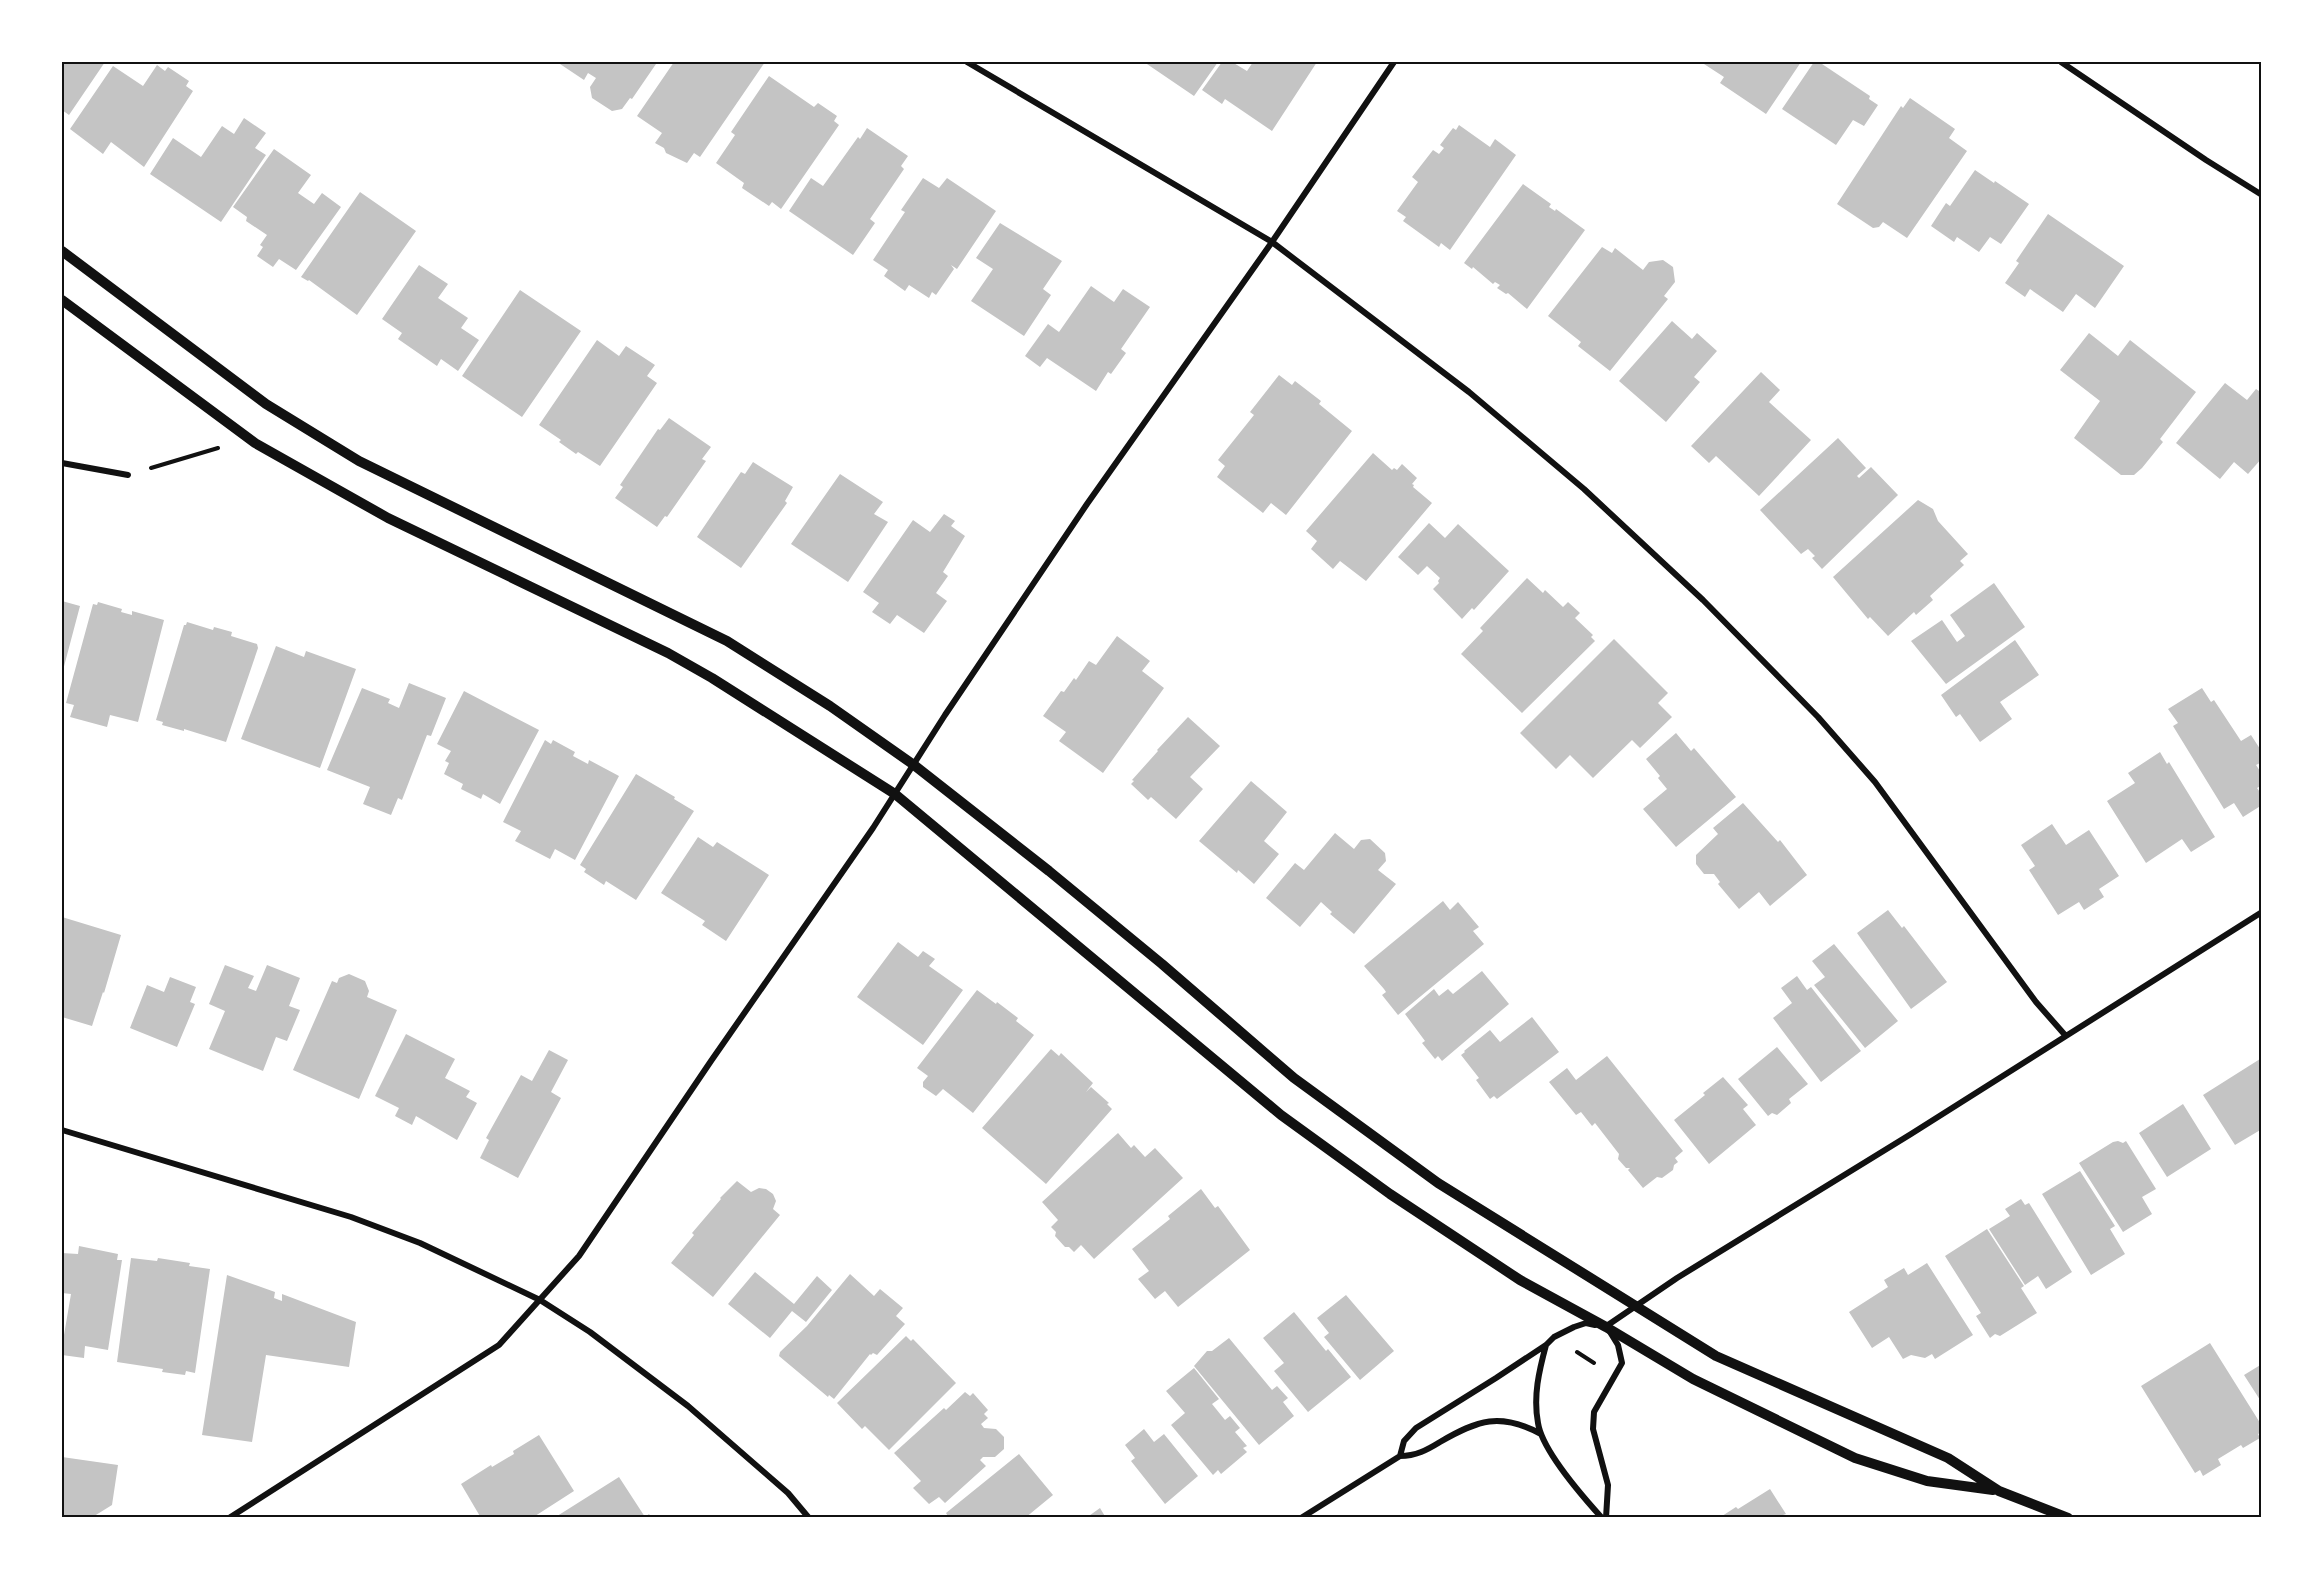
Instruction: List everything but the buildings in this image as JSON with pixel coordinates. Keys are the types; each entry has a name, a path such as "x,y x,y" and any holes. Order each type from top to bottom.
{"street":[{"path":"967,62 1272,242 1468,392 1584,489 1703,600 1818,717 1875,782 2036,1002 2065,1035"},
{"path":"229,1518 499,1345 579,1256 895,794 1086,504 1272,242 1394,62"},
{"path":"2061,62 2262,195"},
{"path":"62,251 266,404 359,460 726,641 830,706 914,765 1049,871 1162,964 1294,1078 1438,1183 1716,1356 1948,1458 1999,1491 2068,1518"},
{"path":"62,300 255,443 388,518 668,653 712,678 895,794 1281,1115 1390,1194 1520,1280 1606,1327 1693,1379 1855,1458 1927,1481 1999,1491"},
{"path":"62,463 128,475"},
{"path":"1606,1327 1677,1278 1911,1134 2262,912"},
{"path":"62,1130 351,1217 420,1244 540,1300 590,1332 688,1406 788,1494 809,1518"},
{"path":"1400,1456 1404,1441 1416,1428 1546,1345 1554,1337 1574,1326 1586,1323 1606,1327 1618,1344 1622,1363 1594,1412 1593,1429 1608,1485 1604,1518"},
{"path":"1546,1345 1537,1386 1538,1423 1541,1434 1575,1488 1604,1518"},
{"path":"1301,1518 1400,1456 1422,1452 1458,1432 1494,1420 1517,1422 1541,1434"}],"path":[{"path":"128,475 222,447"},
{"path":"1574,1350 1594,1363"}]}
